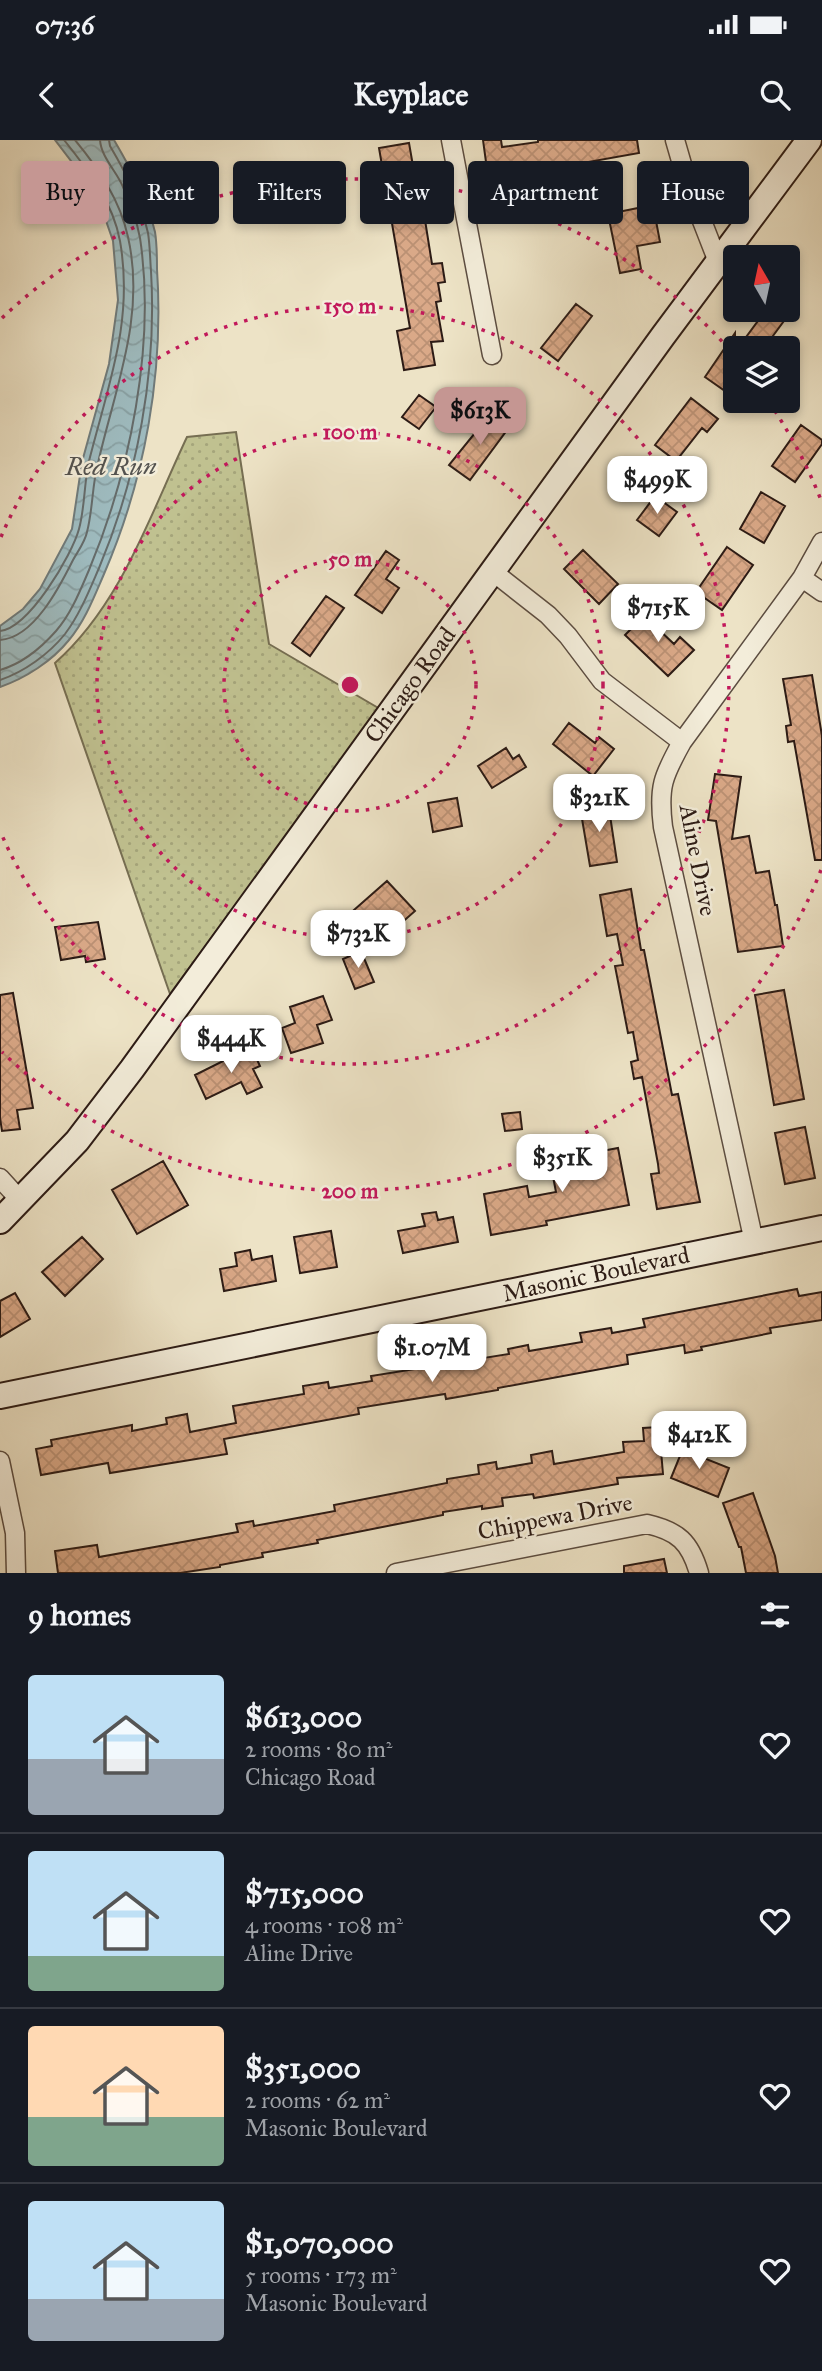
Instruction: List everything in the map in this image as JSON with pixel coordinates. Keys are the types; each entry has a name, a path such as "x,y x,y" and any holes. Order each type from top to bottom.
{"street":[{"path":"451,140 492,355"},
{"path":"675,140 688,185 718,261"},
{"name":"Chicago Road","path":"0,1221 77,1141 132,1069 718,261 810,140"},
{"name":"Aline Drive","path":"754,1242 660,803 666,771 682,742 802,578 822,542"},
{"path":"492,571 548,615 568,636 602,681 682,742"},
{"path":"802,578 822,592"},
{"path":"0,1178 20,1200"},
{"name":"Masonic Boulevard","path":"0,1396 822,1228"},
{"path":"0,1461 15,1533 16,1573"},
{"name":"Chippewa Drive","path":"396,1573 647,1524 677,1534 695,1558 699,1573"}],"green space":[{"path":"236,432 269,644 380,709 170,994 55,663 78,640 116,587 187,437"}],"water":[{"name":"Red Run","path":"55,140 114,140 125,161 123,161 123,224 153,224 157,246 158,308 154,386 141,463 131,501 89,608 75,633 55,655 29,674 0,687 0,626 23,609 40,589 72,529 82,462 109,364 118,300 113,241 107,224 109,161 71,161"}],"building":[{"path":"483,140 501,140 502,147 538,140 637,140 639,153 594,161 486,161"},
{"path":"409,143 412,161 381,161 379,148"},
{"path":"637,208 637,224 657,224 660,242 637,246 641,269 620,273 610,224 623,224 623,211"},
{"path":"392,224 426,224 432,264 442,263 445,282 438,283 441,301 436,302 443,341 431,342 435,365 404,370 397,331 410,328"},
{"path":"576,304 592,316 558,361 541,348"},
{"path":"757,322 783,322 773,336 747,336"},
{"path":"723,351 723,390 705,377"},
{"path":"419,395 436,407 419,429 402,417"},
{"path":"691,398 718,419 707,432 702,428 676,461 655,445"},
{"path":"491,413 510,426 470,480 449,465"},
{"path":"801,425 822,440 822,444 795,482 772,466"},
{"path":"761,492 785,506 764,543 740,529"},
{"path":"655,496 677,512 659,536 637,520"},
{"path":"727,547 753,565 722,610 696,592"},
{"path":"583,550 618,584 599,604 564,569"},
{"path":"386,551 399,560 386,579 399,588 382,613 355,595"},
{"path":"326,596 344,608 310,656 292,643"},
{"path":"651,609 662,619 655,626 674,644 680,637 694,650 668,676 625,635"},
{"path":"812,675 822,736 822,860 815,860 794,741 788,742 786,726 791,725 783,679"},
{"path":"569,723 595,743 599,737 614,749 593,776 553,744"},
{"path":"506,748 513,759 519,755 526,767 492,788 478,766"},
{"path":"715,774 741,777 732,839 749,836 756,873 769,871 783,946 738,952 716,821 708,820"},
{"path":"457,798 462,826 433,832 428,803"},
{"path":"608,802 617,862 590,866 580,807"},
{"path":"387,881 415,911 391,932 377,917 360,932 346,917"},
{"path":"631,889 672,1095 678,1094 700,1202 657,1209 651,1174 659,1173 658,1164 642,1077 634,1079 631,1062 638,1060 633,1032 628,1033 615,966 623,965 617,934 607,936 600,895"},
{"path":"98,922 105,959 86,962 85,956 61,960 55,927"},
{"path":"361,951 374,982 355,989 343,959"},
{"path":"784,990 804,1099 774,1105 755,995"},
{"path":"13,993 33,1108 17,1110 20,1129 2,1131 0,995"},
{"path":"323,996 332,1020 317,1025 323,1043 291,1053 282,1028 295,1023 290,1007"},
{"path":"251,1047 260,1066 253,1069 262,1087 247,1094 241,1082 206,1099 195,1075"},
{"path":"520,1112 522,1129 505,1131 502,1114"},
{"path":"805,1127 815,1178 785,1184 775,1133"},
{"path":"618,1148 629,1205 546,1221 547,1225 491,1235 484,1194 527,1186 529,1197 556,1192 550,1161"},
{"path":"163,1161 188,1205 137,1234 112,1190"},
{"path":"436,1212 438,1220 453,1217 458,1242 403,1253 398,1231 425,1226 422,1214"},
{"path":"331,1231 337,1267 300,1273 294,1237"},
{"path":"82,1237 103,1259 65,1296 42,1272"},
{"path":"250,1250 252,1260 272,1256 276,1281 224,1291 220,1269 237,1266 235,1253"},
{"path":"797,1289 799,1296 822,1292 822,1320 770,1328 771,1333 701,1347 702,1350 685,1353 684,1345 627,1355 628,1364 498,1390 446,1399 445,1394 358,1408 359,1414 224,1439 227,1454 110,1473 108,1463 41,1475 36,1449 52,1446 51,1440 132,1425 132,1431 167,1424 166,1418 187,1414 190,1432 236,1423 233,1406 304,1394 303,1386 328,1382 329,1388 372,1381 371,1376 509,1354 508,1349 528,1345 529,1351 582,1342 580,1333 611,1328 612,1333 645,1327 643,1319"},
{"path":"15,1293 30,1319 0,1337 0,1301"},
{"path":"659,1427 663,1474 617,1478 618,1484 534,1498 533,1494 502,1498 503,1506 443,1512 443,1515 262,1553 263,1557 220,1567 180,1573 58,1573 55,1551 97,1545 99,1557 238,1532 236,1524 253,1521 254,1526 335,1511 334,1505 447,1483 447,1479 479,1474 478,1465 496,1462 497,1469 532,1463 531,1455 552,1451 554,1464 624,1452 623,1442 644,1441 643,1428"},
{"path":"686,1441 704,1448 701,1457 729,1468 718,1497 671,1478"},
{"path":"753,1493 775,1556 778,1573 746,1573 741,1547 723,1503"},
{"path":"664,1559 667,1573 624,1573 624,1566"}]}
